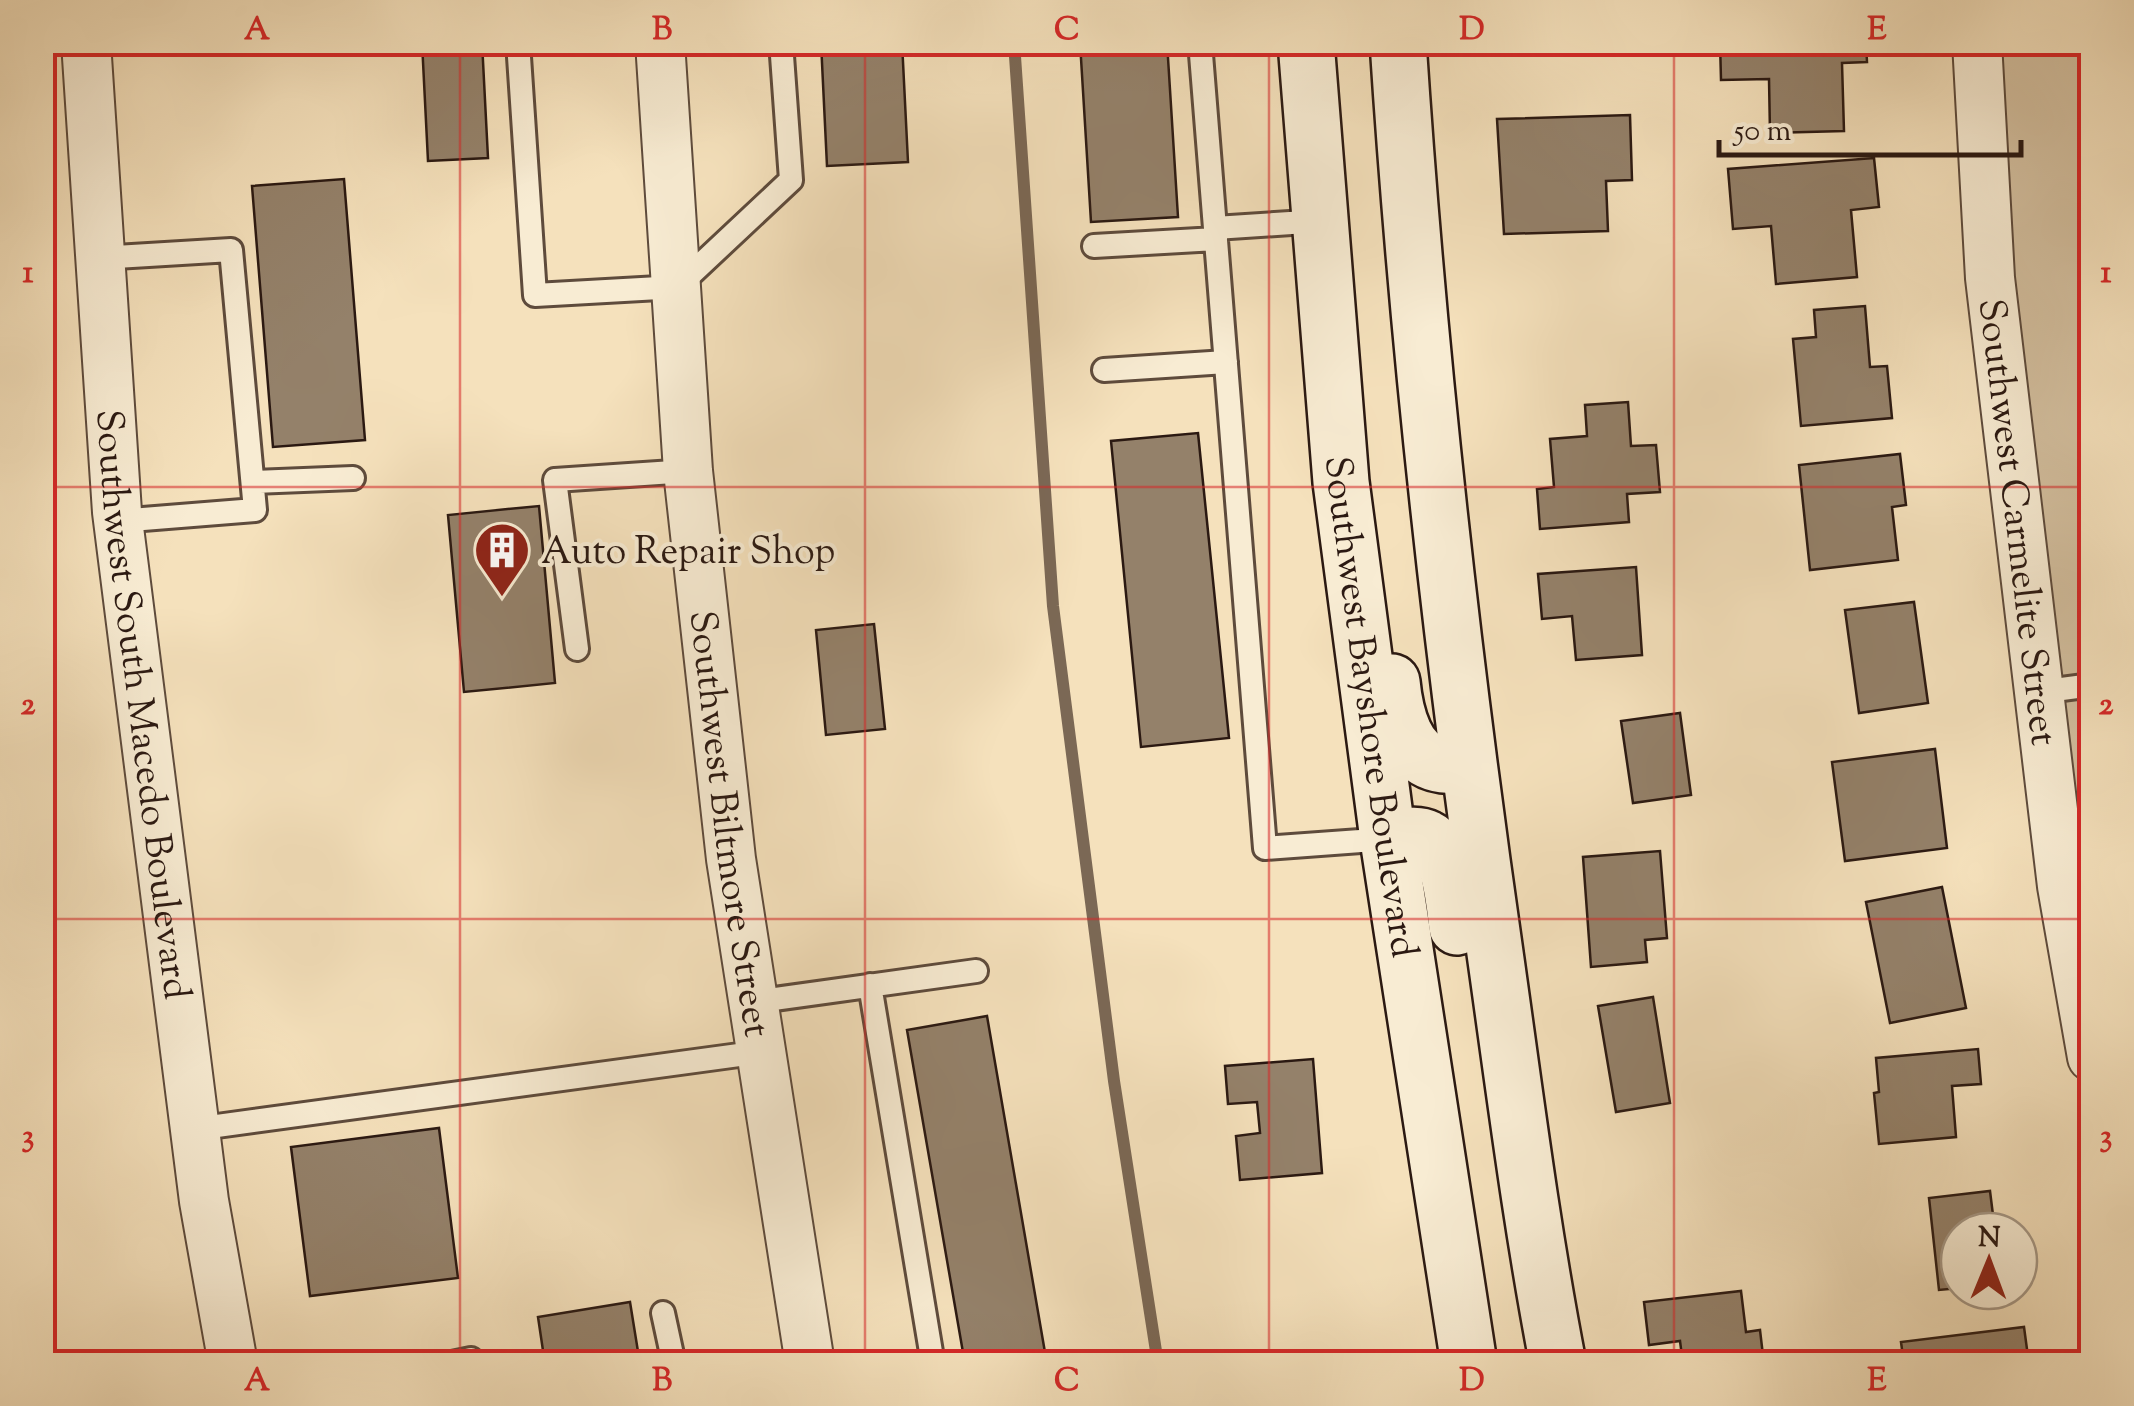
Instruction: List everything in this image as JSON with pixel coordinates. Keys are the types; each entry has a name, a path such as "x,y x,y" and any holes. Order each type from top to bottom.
{"main road":[{"name":"Southwest Bayshore Boulevard","path":"1306,42 1341,482 1388,839 1468,1364"},
{"path":"1398,42 1433,472 1468,763 1535,1237 1558,1364"},
{"path":"1330,339 1360,385 1394,700 1400,725 1422,756 1446,766 1468,763"},
{"path":"1388,839 1425,836 1443,858 1500,1201 1535,1237"}],"street":[{"name":"Southwest South Macedo Boulevard","path":"86,42 118,520 204,1201 233,1364"},
{"name":"Southwest Biltmore Street","path":"660,42 688,471 731,858 810,1364"},
{"name":"Southwest Carmelite Street","path":"1977,42 1990,278 2040,692 2077,887 2092,1058"}],"lane":[{"path":"518,42 534,294 677,287 790,180 781,42"},
{"path":"1200,42 1265,848 1388,839"},
{"path":"1094,246 1320,221"},
{"path":"99,258 231,250 253,482 255,510 118,520"},
{"path":"1104,370 1226,362"},
{"path":"578,649 555,480 688,471"},
{"path":"253,482 353,478"},
{"path":"2040,692 2092,685"},
{"path":"754,1002 976,971"},
{"path":"870,985 933,1364"},
{"path":"195,1129 761,1052"},
{"path":"663,1313 674,1364"},
{"path":"447,1364 471,1359"}],"shaded area":[{"path":"1989,43 2091,43 2091,840 2071,812 2043,600"}],"building":[{"path":"422,42 482,42 488,158 428,161"},
{"path":"821,42 902,42 908,162 827,166"},
{"path":"1080,42 1167,42 1178,217 1091,222"},
{"path":"1720,42 1866,42 1867,62 1842,63 1844,131 1770,133 1769,79 1721,80"},
{"path":"1630,115 1632,180 1606,181 1608,231 1504,234 1497,119"},
{"path":"1874,158 1879,207 1851,210 1857,277 1776,284 1771,226 1733,229 1728,169"},
{"path":"344,179 365,440 273,447 252,186"},
{"path":"1865,306 1870,367 1887,366 1892,418 1801,426 1793,339 1816,337 1814,310"},
{"path":"1628,402 1631,446 1656,445 1660,492 1627,494 1629,522 1540,529 1537,489 1554,487 1550,439 1587,436 1585,405"},
{"path":"1198,433 1229,738 1141,747 1111,441"},
{"path":"1900,454 1906,505 1892,507 1898,560 1810,570 1799,465"},
{"name":"Auto Repair Shop","path":"539,506 555,683 464,692 448,515"},
{"path":"1636,567 1642,655 1576,660 1572,616 1542,619 1538,574"},
{"path":"1914,602 1928,703 1859,713 1845,610"},
{"path":"874,624 885,729 826,735 816,630"},
{"path":"1680,713 1691,795 1633,803 1621,721"},
{"path":"1935,749 1947,848 1845,861 1832,762"},
{"path":"1660,851 1667,938 1645,940 1647,962 1591,967 1583,857"},
{"path":"1942,887 1966,1008 1890,1023 1866,902"},
{"path":"1653,997 1670,1103 1616,1112 1598,1006"},
{"path":"987,1016 1047,1364 965,1364 907,1030"},
{"path":"1978,1049 1981,1084 1952,1086 1956,1137 1879,1144 1874,1093 1879,1092 1876,1058"},
{"path":"1313,1059 1322,1173 1240,1180 1236,1136 1260,1133 1257,1102 1228,1104 1225,1066"},
{"path":"439,1128 458,1278 310,1296 291,1147"},
{"path":"1990,1191 1992,1211 1939,1211 1939,1290 1929,1198"},
{"path":"1741,1291 1746,1332 1760,1330 1764,1364 1683,1364 1680,1341 1649,1345 1644,1302"},
{"path":"630,1302 640,1364 545,1364 538,1317"},
{"path":"2024,1327 2029,1364 1904,1364 1901,1342"}],"waterway":[{"path":"1014,42 1053,606 1114,1081 1158,1364"}],"place":[{"name":"Auto Repair Shop","path":"502,599"}]}
